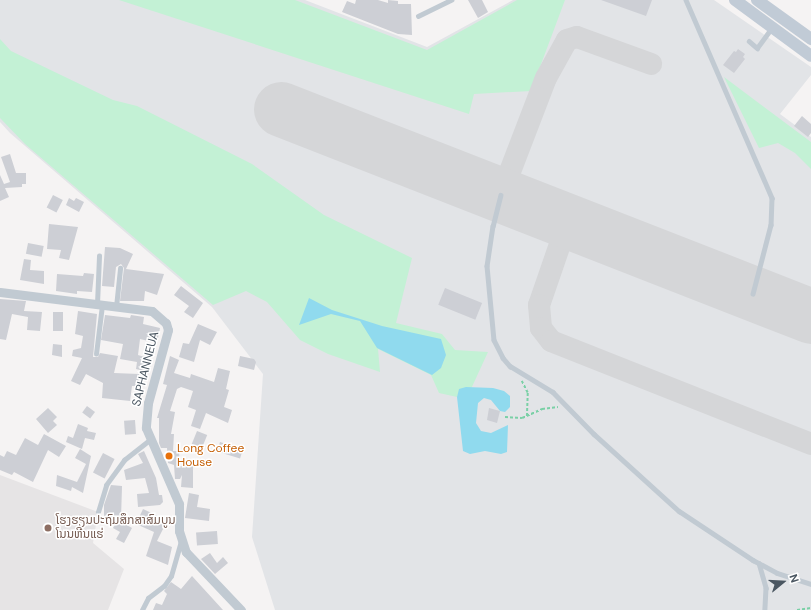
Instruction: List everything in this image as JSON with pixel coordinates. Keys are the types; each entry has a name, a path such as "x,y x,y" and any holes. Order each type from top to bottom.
{"street":[{"path":"734,0 811,56"},
{"path":"757,0 811,39"},
{"name":"SAPHANNEUA","path":"0,292 152,311 166,323 168,330 148,403 146,428 179,504 181,538 186,552 242,610"}],"lane":[{"path":"418,16 451,0"},
{"path":"686,0 772,198 771,225 753,294"},
{"path":"749,41 757,48 772,28"},
{"path":"501,195 493,226 488,266 494,340 503,358 514,368 553,392 656,492 679,511 777,573 811,584"},
{"path":"96,354 99,305 99,256"},
{"path":"116,307 120,268"},
{"path":"98,512 106,485 124,460 150,440"},
{"path":"142,610 148,598 171,576 181,538"},
{"path":"759,563 766,588 765,610"}],"path":[{"path":"514,368 528,393 527,416"},
{"path":"505,417 527,416 551,406 573,413"},
{"path":"797,610 811,608"}],"shaded area":[{"path":"0,0 305,0 427,47 513,0 714,0 811,67 811,75 780,114 811,137 811,610 275,610 252,537 263,374 212,307 10,133 0,122"},
{"name":"ໂຮງຮຽນປະຖົມສຶກສາສົມບູນ ໂນນຫີນແຮ່","path":"0,475 98,512 93,543 124,569 108,610 0,610"}],"green space":[{"path":"119,0 295,0 427,50 517,0 565,0 531,91 474,94 469,114"},
{"path":"0,39 11,51 113,100 137,106 252,164 324,215 412,258 396,323 442,334 455,350 488,352 471,389 460,389 457,397 439,393 431,375 378,349 380,372 328,354 300,340 267,302 246,291 213,305 25,144 0,118"},
{"path":"724,77 811,142 811,169 795,153 778,143 759,148"}],"water":[{"path":"309,298 332,310 382,326 441,339 446,355 441,368 432,375 377,348 360,321 331,314 299,325"},
{"path":"466,387 493,388 504,391 510,396 510,407 505,412 500,411 491,400 484,398 478,403 476,423 481,431 491,433 508,425 507,452 501,454 485,451 470,454 463,451 457,397 459,389"}],"building":[{"path":"356,0 378,0 388,3 388,0 398,1 398,4 411,4 412,35 398,34 342,12 347,1 355,4"},
{"path":"468,0 482,0 488,12 478,18"},
{"path":"601,0 652,0 646,16"},
{"path":"738,49 745,54 743,57 745,59 734,73 723,65 734,51 736,52"},
{"path":"802,116 811,124 811,133 808,137 794,126"},
{"path":"10,154 16,173 26,173 26,184 22,184 22,187 5,188 9,197 0,201 0,175 4,184 10,182 1,157"},
{"path":"53,195 63,200 56,212 47,207"},
{"path":"69,198 74,201 76,198 84,202 79,212 66,205"},
{"path":"49,224 78,227 69,260 59,258 61,250 47,249"},
{"path":"28,243 44,246 42,257 26,254"},
{"path":"105,247 120,248 133,254 126,269 164,274 157,295 145,291 144,301 120,301 124,268 121,264 116,267 114,287 102,286"},
{"path":"24,259 31,260 30,270 44,271 44,284 20,280"},
{"path":"84,273 94,274 92,292 77,291 77,294 56,291 57,274 83,276"},
{"path":"181,286 203,303 193,318 184,312 189,306 174,295"},
{"path":"445,288 482,303 475,320 438,305"},
{"path":"0,299 26,301 24,311 42,312 40,331 27,330 28,317 12,314 6,340 0,339"},
{"path":"78,311 97,314 93,357 98,357 100,353 118,356 114,373 139,374 138,386 132,386 130,401 102,398 103,383 86,374 80,385 71,381 82,358 72,356 73,350 81,348 83,336 75,334"},
{"path":"53,312 63,312 63,331 53,331"},
{"path":"105,315 130,318 131,315 144,317 143,324 160,328 157,343 140,339 138,355 148,358 145,371 136,369 137,362 120,359 123,344 101,340"},
{"path":"198,324 217,332 210,345 200,340 194,362 179,357 183,343 189,344"},
{"path":"53,344 62,345 62,357 52,355"},
{"path":"170,356 179,360 174,373 190,378 191,374 214,382 218,368 230,371 226,389 229,390 224,407 232,410 228,423 206,413 200,429 191,426 196,410 188,407 193,391 181,387 177,389 170,411 175,412 171,434 174,434 173,451 179,451 180,466 193,466 193,488 181,487 182,475 180,479 175,479 174,465 168,463 167,448 161,448 159,443 159,418 157,418 167,385 163,384"},
{"path":"240,356 254,359 256,362 254,370 238,366"},
{"path":"87,406 95,412 90,418 82,412"},
{"path":"48,408 57,417 53,421 57,425 48,433 36,419"},
{"path":"489,408 500,411 497,423 487,420"},
{"path":"135,420 136,434 125,435 124,421"},
{"path":"78,424 88,428 87,431 96,433 94,440 85,438 82,449 66,442 68,436 73,438"},
{"path":"197,431 207,435 202,448 192,444"},
{"path":"44,434 66,446 59,457 48,450 33,482 14,472 12,475 0,470 0,455 4,457 7,451 16,455 25,438 38,445"},
{"path":"220,442 243,449 240,459 217,452"},
{"path":"80,449 91,456 83,493 72,487 71,491 56,486 57,475 77,482 86,464 75,458"},
{"path":"144,451 156,478 159,495 162,495 163,502 160,505 138,507 137,494 149,493 145,478 126,480 124,470 143,463 138,454"},
{"path":"103,453 115,459 105,479 93,473"},
{"path":"111,485 122,486 121,518 104,517 104,505"},
{"path":"189,493 199,495 197,507 210,509 209,521 185,518"},
{"path":"143,509 160,517 158,522 165,525 157,541 172,547 168,565 146,556 154,532 136,524"},
{"path":"118,520 132,528 124,543 116,539 120,532 113,528"},
{"path":"217,531 218,544 197,545 196,532"},
{"path":"210,553 217,563 223,557 228,563 215,574 201,559"},
{"path":"192,576 223,610 153,610 156,603 162,605 167,594 164,591 171,582 181,589"}],"taxiway":[{"path":"501,195 546,78 567,40 577,37 651,64"},
{"path":"568,221 539,305 541,328 551,341 811,444"}],"runway":[{"path":"281,109 811,316"}],"place":[{"name":"Long Coffee House","path":"169,456"},
{"name":"ໂຮງຮຽນປະຖົມສຶກສາສົມບູນ ໂນນຫີນແຮ່","path":"48,528"}]}
